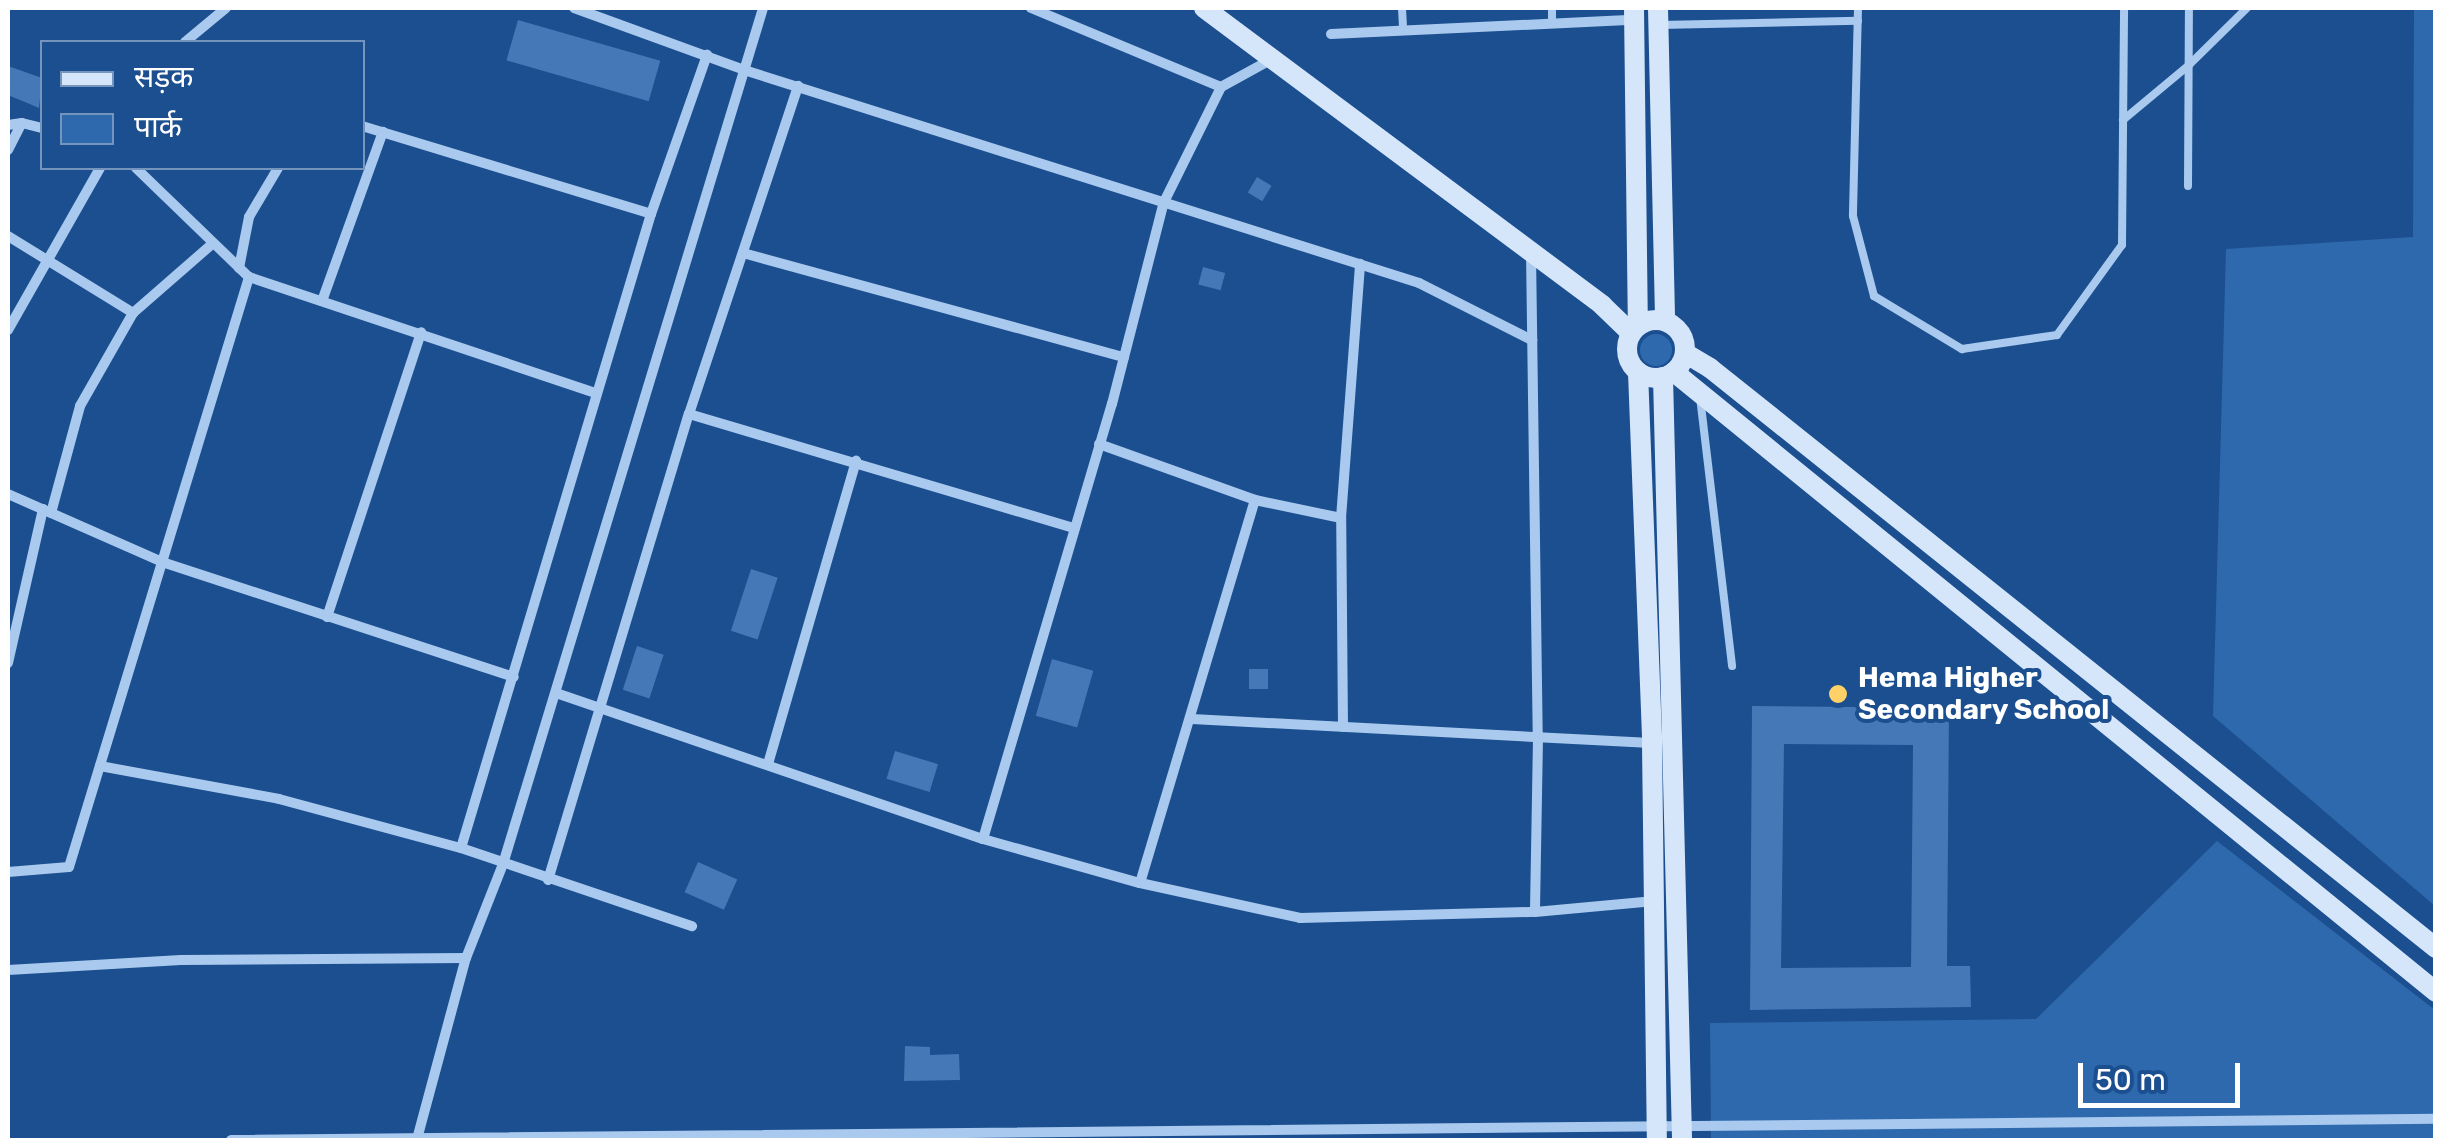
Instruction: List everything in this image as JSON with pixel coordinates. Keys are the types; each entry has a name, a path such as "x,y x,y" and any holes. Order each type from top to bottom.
{"street":[{"path":"188,40 212,24 226,8"},
{"path":"574,8 744,70 1419,283 1532,340"},
{"path":"417,1139 466,958 503,864 763,8"},
{"path":"1031,8 1220,87"},
{"path":"1204,8 1634,329"},
{"path":"1331,34 1552,24 1634,14 1634,329 1627,356 1638,372 1652,744 1657,1134"},
{"path":"1659,16 1665,321"},
{"path":"461,848 651,214 707,55"},
{"path":"983,839 1099,444 1164,202 1220,87 1273,59"},
{"path":"548,880 690,414 798,86"},
{"path":"8,126 22,123 40,128"},
{"path":"8,150 22,123"},
{"path":"365,127 651,214"},
{"path":"322,301 383,132"},
{"path":"8,330 58,265 99,170"},
{"path":"239,268 249,217 277,170"},
{"path":"141,172 249,277 596,393"},
{"path":"8,236 133,313"},
{"path":"8,663 47,511 80,406 133,313 212,244"},
{"path":"1531,252 1538,738 1535,912"},
{"path":"743,253 1124,356"},
{"path":"1343,728 1341,518 1360,264"},
{"path":"8,872 70,866 249,277"},
{"path":"1634,329 1665,321 1680,331 1685,353 2436,948"},
{"path":"327,617 421,332"},
{"path":"1682,1134 1668,375 1685,353"},
{"path":"1638,372 1668,375 1700,392 2436,992"},
{"path":"690,414 1074,528"},
{"path":"1099,444 1255,500 1341,518"},
{"path":"768,764 856,461"},
{"path":"8,494 162,562 514,677"},
{"path":"1140,883 1255,500"},
{"path":"556,692 983,839 1140,883 1300,918 1535,912 1654,901"},
{"path":"1192,720 1652,744"},
{"path":"100,766 278,800 461,848 692,926"},
{"path":"8,970 181,960 466,958"},
{"path":"232,1140 1682,1134 2402,1123 2436,1119"}],"lane":[{"path":"1402,8 1403,30"},
{"path":"1552,8 1552,24"},
{"path":"1858,8 1853,216 1874,296 1962,349 2057,335 2122,245 2124,8"},
{"path":"2188,186 2189,8"},
{"path":"2123,120 2188,66 2247,8"},
{"path":"1659,16 1858,21"},
{"path":"1700,392 1732,666"}],"green space":[{"path":"2414,8 2436,8 2435,906 2213,716 2226,249 2413,237"},
{"path":"1656,334 1668,338 1672,350 1668,362 1656,366 1644,362 1640,350 1644,338"},
{"path":"2217,841 2435,1010 2435,1140 1711,1140 1710,1023 2036,1019"}],"building":[{"path":"518,20 660,61 649,101 506,60"},
{"path":"8,66 40,77 39,108 8,95"},
{"path":"1257,177 1272,186 1262,201 1248,192"},
{"path":"1203,267 1225,273 1221,290 1198,284"},
{"path":"751,569 778,578 758,639 731,631"},
{"path":"637,646 664,655 649,698 623,690"},
{"path":"1052,659 1093,671 1077,728 1036,716"},
{"path":"1249,669 1268,669 1268,689 1249,689"},
{"path":"1752,706 1949,708 1947,966 1970,966 1971,1007 1750,1010","holes":["1784,744 1913,745 1911,967 1781,968"]},
{"path":"895,751 938,764 930,792 887,779"},
{"path":"698,862 737,879 724,910 685,892"},
{"path":"905,1046 930,1047 930,1055 959,1054 960,1080 904,1081"}],"place":[{"name":"Hema Higher Secondary School","path":"1838,694"}]}
